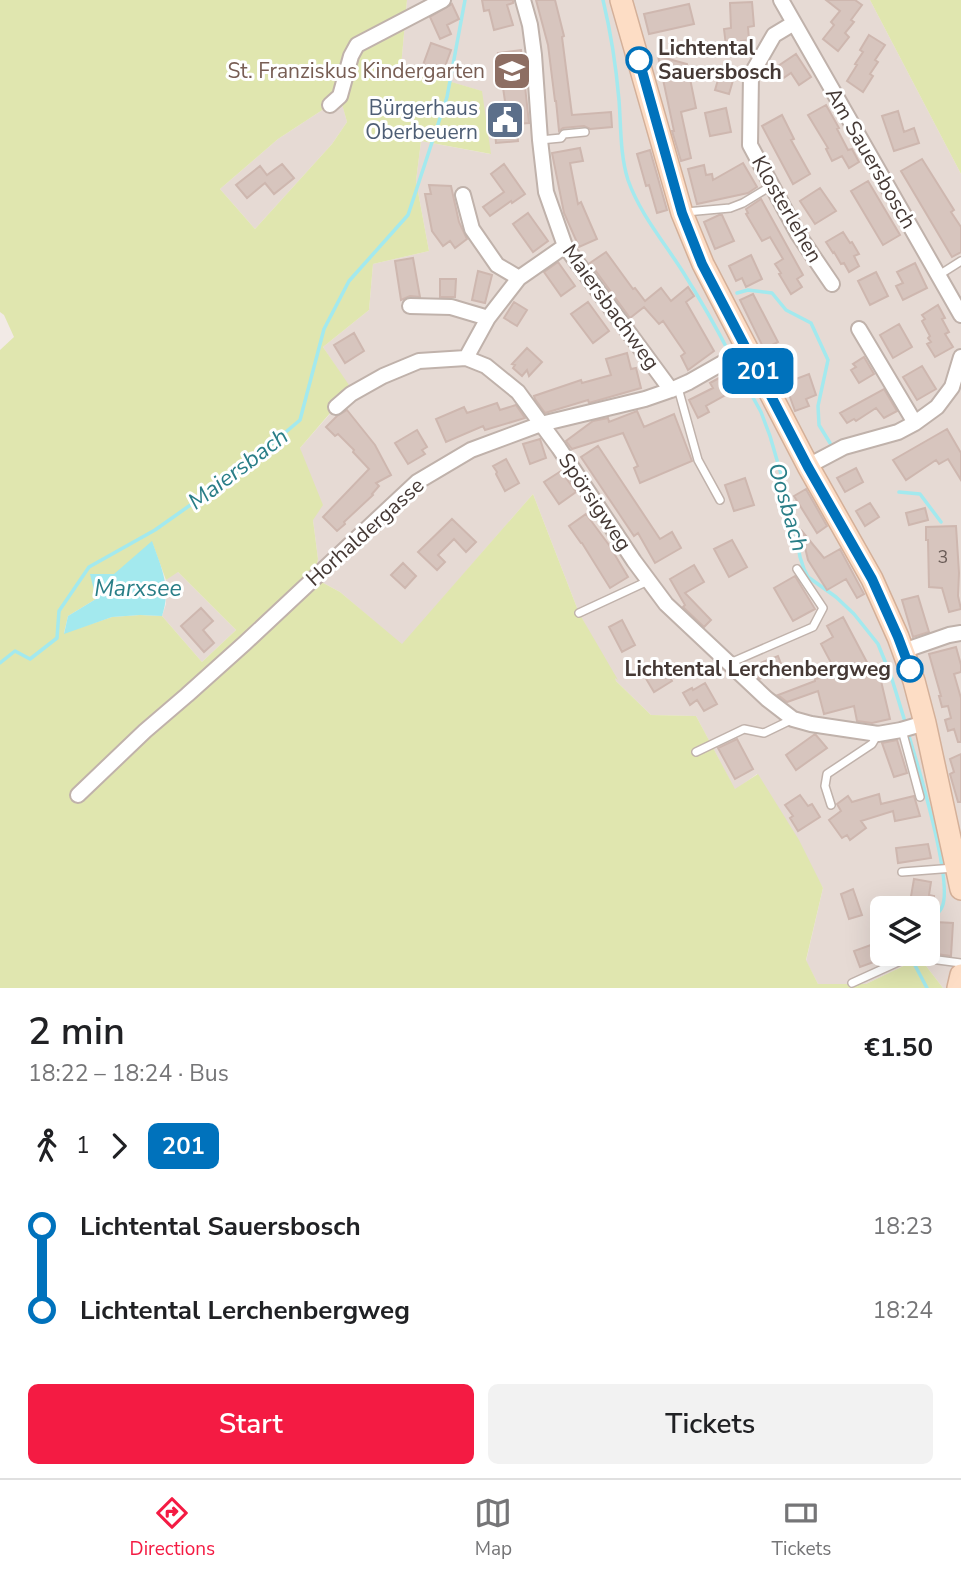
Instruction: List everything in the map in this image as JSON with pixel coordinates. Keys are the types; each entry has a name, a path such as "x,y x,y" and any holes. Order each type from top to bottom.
{"main road":[{"path":"621,0 682,213 738,354 808,467 872,579 903,651 914,681 949,869 961,889"},
{"path":"958,988 961,975"}],"street":[{"path":"330,105 340,96 351,56 357,45 443,0"},
{"name":"Maiersbachweg","path":"523,0 534,55 546,192 565,246 675,388"},
{"name":"Am Sauersbosch","path":"781,0 961,315"},
{"name":"Klosterlehen","path":"794,23 774,35 751,75 750,145 798,234 832,284"},
{"path":"463,195 472,229 497,265 519,278"},
{"path":"336,407 351,394 383,376 419,361 466,358 488,318 519,278 565,246"},
{"path":"410,306 451,307 488,318"},
{"path":"859,329 915,423"},
{"name":"Horhaldergasse","path":"78,795 145,731 236,652 417,482 471,450 541,424 645,399 675,388 738,354"},
{"path":"808,467 844,447 898,432 915,423 937,407 953,387 961,357"},
{"name":"Spörsigweg","path":"466,358 486,366 518,392 666,604 767,699 793,719 811,724 878,734 922,723"},
{"path":"903,651 961,633"}],"lane":[{"path":"540,141 561,138 564,134 585,132"},
{"path":"682,213 730,208 771,186"},
{"path":"938,275 961,261"},
{"path":"675,388 698,460 720,500"},
{"path":"730,663 813,627 823,608 797,569"},
{"path":"579,613 648,581"},
{"path":"696,752 744,729 764,733 793,719"},
{"path":"901,730 920,797"},
{"path":"831,805 825,786 827,774 872,744 878,734"},
{"path":"902,872 949,869"},
{"path":"852,983 911,957 961,963"}],"shaded area":[{"path":"407,0 870,0 961,174 961,988 943,988 926,966 940,966 940,896 870,896 870,966 903,966 866,984 818,984 806,961 823,888 757,774 735,790 696,716 651,715 616,681 579,613 533,494 402,645 340,592 314,578 318,559 300,448 336,407 348,385 323,347 369,310 373,264 429,251 416,181 421,141 490,154 481,91 401,67"},
{"path":"340,96 347,122 332,144 255,229 220,189 278,139"},
{"path":"177,571 236,630 202,662 162,616 166,604 166,580"}],"green space":[{"path":"0,0 407,0 401,67 482,91 491,154 421,141 416,181 429,251 373,264 369,310 323,347 349,385 337,405 300,448 323,505 313,520 318,559 314,578 340,592 402,644 533,494 579,613 618,680 615,678 616,681 651,715 696,716 735,789 758,774 799,840 823,888 806,960 818,984 866,984 903,966 926,966 943,988 0,988 0,350 14,337 0,312","holes":["340,97 347,122 332,144 255,229 220,189 278,139","152,542 166,580 178,572 236,630 202,662 162,616 112,617 64,633 68,616 96,599"]},
{"path":"870,0 961,0 961,174"}],"water":[{"name":"Marxsee","path":"152,541 166,587 162,616 112,617 64,634 68,616 96,599 90,574 114,574"}],"building":[{"path":"482,0 513,0 513,3 507,5 513,25 494,30 489,10 484,11"},
{"path":"536,0 555,0 564,36 572,115 611,112 612,127 590,129 584,126 563,128 559,131 548,45"},
{"path":"826,0 855,0 862,5 845,33 849,37 838,51 823,39 834,25 831,22 840,11"},
{"path":"752,2 754,26 748,27 749,40 741,41 742,53 727,54 724,29 731,28 730,3"},
{"path":"452,4 459,19 447,25 451,34 440,39 430,17"},
{"path":"689,4 694,24 649,34 644,14"},
{"path":"869,35 885,45 875,60 878,62 870,74 873,76 863,92 847,81 857,65 855,64 863,52 860,50"},
{"path":"431,43 451,50 443,72 423,65"},
{"path":"521,50 529,123 516,124 518,141 496,143 493,109 506,108 498,53"},
{"path":"796,54 811,77 799,85 791,73 782,79 775,68"},
{"path":"658,56 687,64 696,108 681,112 691,158 681,161 672,131"},
{"path":"720,73 734,77 729,94 715,90"},
{"path":"826,105 848,150 852,149 859,162 849,168 842,156 832,161 826,149 828,148 808,115"},
{"path":"726,108 731,132 710,136 705,113"},
{"path":"898,111 904,132 914,128 919,143 894,151 882,116"},
{"path":"782,115 794,139 791,140 810,174 793,184 762,126"},
{"path":"580,148 583,161 570,163 578,204 581,202 597,239 579,247 564,213 552,153"},
{"path":"650,150 667,210 657,213 637,154"},
{"path":"922,159 954,210 951,212 961,227 961,252 952,257 901,171"},
{"path":"743,163 757,187 748,193 697,204 688,169 704,165 706,175 712,174 713,180"},
{"path":"282,164 294,178 274,194 265,183 247,198 236,185 260,166 267,175"},
{"path":"504,164 525,194 490,216 483,207 504,192 491,174"},
{"path":"868,181 900,235 883,245 851,191"},
{"path":"429,185 451,186 459,222 467,239 455,248 450,241 443,246 432,231 425,194 431,194"},
{"path":"820,188 836,211 815,224 800,201"},
{"path":"761,199 803,275 797,279 802,287 791,294 775,264 783,259 770,237 762,241 746,214 746,209"},
{"path":"528,213 548,241 533,252 513,224"},
{"path":"722,215 734,241 715,249 704,222"},
{"path":"843,232 859,254 854,256 859,266 849,272 826,242"},
{"path":"606,252 645,301 661,288 671,301 688,287 694,296 686,302 714,351 688,370 681,356 685,353 663,321 659,324 644,307 630,318 590,263"},
{"path":"751,255 762,279 746,287 742,278 736,281 729,266"},
{"path":"413,258 420,297 410,296 401,300 395,261"},
{"path":"558,262 575,286 561,296 544,272"},
{"path":"915,263 927,288 903,300 896,286 903,283 897,272"},
{"path":"478,271 492,275 485,303 472,300"},
{"path":"876,272 888,296 870,305 858,281"},
{"path":"440,279 456,279 455,297 440,297"},
{"path":"753,294 778,342 764,349 740,300"},
{"path":"514,302 527,310 517,326 504,318"},
{"path":"588,302 609,331 593,343 571,314"},
{"path":"938,305 949,332 945,334 953,347 935,357 927,344 931,342 928,338 930,336 922,321 925,319 922,315"},
{"path":"899,324 912,347 893,358 880,335"},
{"path":"354,333 364,351 345,363 334,345"},
{"path":"527,348 542,362 529,376 527,370 522,376 512,364"},
{"path":"627,353 631,369 636,368 641,388 545,413 535,399 534,396 581,380 582,383 611,375 606,359"},
{"path":"864,357 874,374 859,383 851,370 856,367 853,364"},
{"path":"922,366 936,389 917,400 903,377"},
{"path":"730,372 738,388 706,406 709,412 698,418 689,400 713,388 710,383"},
{"path":"809,374 816,395 806,399 809,406 795,411 785,383"},
{"path":"884,389 897,411 884,418 876,408 856,421 854,419 847,423 840,413"},
{"path":"497,403 500,410 516,405 525,418 485,430 483,426 446,442 436,419 464,407 467,413"},
{"path":"347,410 375,445 391,475 376,483 379,486 373,495 337,531 323,517 369,469 338,434 335,436 326,427"},
{"path":"637,411 644,427 674,414 692,461 640,483 634,468 638,466 623,433 572,449 566,441 593,421 608,418 609,422"},
{"path":"947,429 961,453 961,480 948,459 939,464 936,460 906,480 893,460"},
{"path":"417,430 427,447 422,450 425,454 408,464 395,443"},
{"path":"540,439 546,458 530,464 523,444"},
{"path":"598,446 660,539 672,532 681,548 655,563 638,533 634,536 581,457"},
{"path":"506,459 519,483 505,491 493,466"},
{"path":"856,468 863,482 845,492 837,478"},
{"path":"561,471 576,492 559,504 544,482"},
{"path":"745,478 754,505 734,511 725,485"},
{"path":"806,489 827,526 817,533 794,496"},
{"path":"870,503 879,517 865,526 856,511"},
{"path":"925,508 928,520 909,525 906,513"},
{"path":"586,514 628,577 610,588 569,526"},
{"path":"452,519 476,542 466,552 454,539 438,555 445,562 437,570 418,552"},
{"path":"956,526 958,596 961,609 949,612 942,588 929,587 926,527"},
{"path":"801,530 824,558 840,549 864,594 857,598 846,579 827,590 808,560"},
{"path":"732,540 747,567 729,577 714,549"},
{"path":"403,563 416,576 405,588 391,575"},
{"path":"694,565 704,582 685,593 711,620 704,627 683,607 685,605 670,579"},
{"path":"795,576 815,609 793,621 774,588"},
{"path":"918,596 929,632 913,637 902,600"},
{"path":"201,608 213,621 203,630 214,643 204,652 181,626"},
{"path":"843,617 869,666 877,664 890,719 872,723 857,721 854,706 824,714 818,691 787,702 778,695 815,679 837,674 821,644 833,637 827,626"},
{"path":"622,620 635,645 622,652 609,627"},
{"path":"956,647 961,665 961,672 954,674 961,698 961,742 958,742 954,729 948,731 945,720 951,718 948,706 942,707 929,654"},
{"path":"778,656 783,669 759,679 753,666"},
{"path":"664,667 672,681 654,692 645,677"},
{"path":"705,683 717,704 704,711 697,700 690,705 683,693"},
{"path":"815,734 827,748 796,770 786,755"},
{"path":"737,739 753,769 735,779 718,748"},
{"path":"897,740 907,773 894,777 882,743"},
{"path":"961,754 961,802 958,802 950,774 954,772 950,759"},
{"path":"879,794 881,804 914,796 920,816 895,821 893,811 861,821 866,828 850,840 847,835 842,838 829,820 841,811 837,804 848,796 852,802"},
{"path":"800,795 808,806 812,804 820,817 798,831 790,818 793,816 785,805"},
{"path":"928,844 931,858 898,863 896,848"},
{"path":"914,879 931,882 929,895 934,896 911,896"},
{"path":"853,889 862,915 849,919 841,894"},
{"path":"940,922 953,923 951,956 940,955"},
{"path":"870,945 870,963 860,967 854,951"}],"waterway":[{"name":"Maiersbach","path":"0,663 15,651 30,659 57,638 59,611 89,567 155,530 247,465 300,420 324,329 349,281 408,215 447,97 465,0"},
{"name":"Oosbach","path":"603,0 615,62 622,151 628,180 646,216 708,313 731,356"},
{"path":"737,293 748,290 772,293 786,310 811,323 828,360 818,406 819,425 830,443"},
{"name":"Oosbach","path":"734,363 761,412 770,436 792,512 804,569 808,577 854,614 878,644 906,725"},
{"path":"899,492 920,494 941,522"},
{"name":"Oosbach","path":"908,733 939,849 944,894 940,910"},
{"name":"Oosbach","path":"915,966 927,988"}],"bus line":[{"name":"201","path":"639,60 682,213 702,264 808,467 872,579 910,669"}],"place":[{"name":"Lichtental Sauersbosch","path":"639,60"},
{"name":"St. Franziskus Kindergarten","path":"512,71"},
{"name":"Bürgerhaus Oberbeuern","path":"505,120"},
{"name":"Lichtental Lerchenbergweg","path":"910,669"}]}
